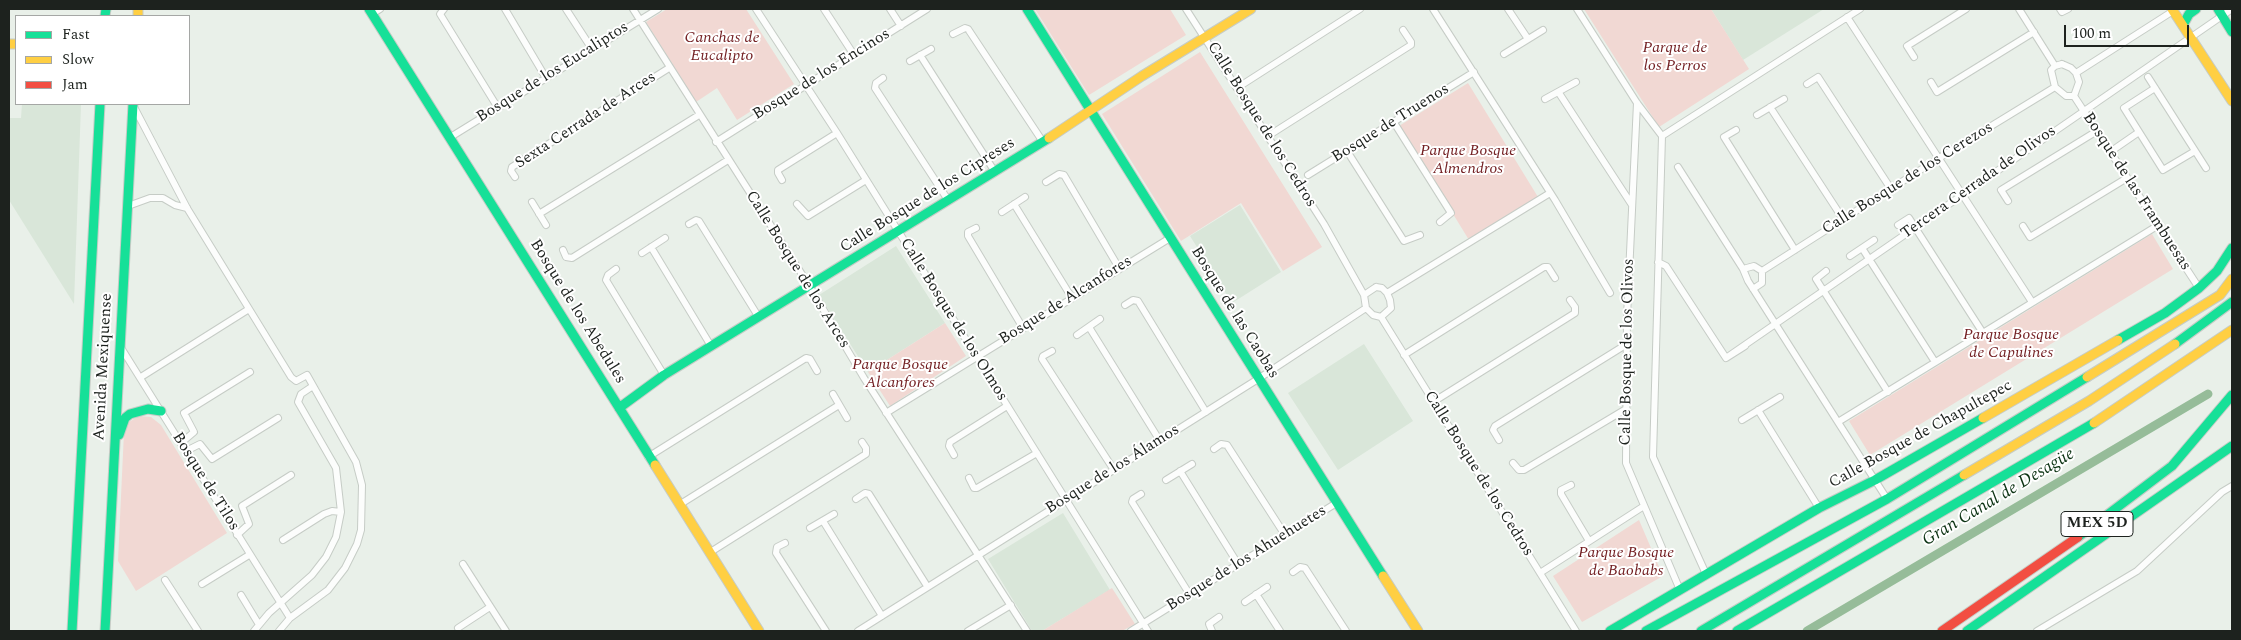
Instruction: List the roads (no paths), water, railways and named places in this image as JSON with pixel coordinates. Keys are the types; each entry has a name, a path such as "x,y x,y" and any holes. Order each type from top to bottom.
{"main road":[{"name":"Bosque de las Caobas","path":"1027,9 1258,380 1338,502 1418,631"},
{"name":"Calle Bosque de los Cipreses","path":"619,408 664,375 995,172 1251,9"},
{"path":"2183,25 2189,14 2196,9"},
{"path":"2212,9 2219,11 2232,32"},
{"name":"Bosque de los Abedules","path":"373,10 449,138 759,631"},
{"path":"2172,10 2232,101"},
{"name":"Avenida Mexiquense","path":"72,631 100,105"},
{"name":"Avenida Mexiquense","path":"105,631 133,105"},
{"name":"Calle Bosque de Chapultepec","path":"1610,631 1819,508 1875,480 2165,313 2199,288 2217,271 2232,248"},
{"name":"Calle Bosque de Chapultepec","path":"1646,631 1887,498 2203,306 2220,294 2232,279"},
{"path":"1701,631 2089,401 2163,353 2232,302"},
{"path":"1737,631 2097,421 2232,330"},
{"name":"MEX 5D","path":"1942,631 2111,514 2172,466 2232,394"},
{"path":"114,455 125,418 137,410 161,411"},
{"name":"MEX 5D","path":"1967,631 2232,446"}],"street":[{"path":"444,9 440,14 498,108"},
{"path":"505,9 546,78"},
{"path":"566,9 592,49"},
{"name":"Calle Bosque de los Arces","path":"633,9 810,287 886,413 1027,631"},
{"name":"Bosque de los Eucaliptos","path":"449,138 639,18 658,9"},
{"name":"Calle Bosque de los Olmos","path":"756,9 837,133 1148,631"},
{"path":"824,9 854,55"},
{"path":"890,9 901,26"},
{"name":"Bosque de los Encinos","path":"716,142 927,9"},
{"name":"Calle Bosque de los Cedros","path":"1186,9 1324,224 1364,295"},
{"path":"1237,88 1360,9"},
{"path":"1433,9 1550,193 1610,293"},
{"path":"1508,9 1528,39"},
{"path":"1577,9 1637,103 1662,136 1860,9"},
{"path":"1914,57 1907,46 1966,9"},
{"path":"2021,9 2056,66"},
{"path":"2060,9 2062,12 2068,9"},
{"name":"Tercera Cerrada de Olivos","path":"1726,358 2232,9"},
{"path":"2076,73 2172,10"},
{"path":"1847,17 2032,302"},
{"path":"953,34 965,28 968,29 1043,142"},
{"path":"1268,136 1411,46 1411,42 1403,30"},
{"path":"1504,54 1543,30"},
{"path":"1931,82 1937,92 2034,32"},
{"path":"910,61 930,49"},
{"path":"920,55 995,172"},
{"path":"2062,64 2071,68 2076,73 2079,82 2074,96 2066,96 2055,87 2051,70 2056,66 2062,64"},
{"name":"Sexta Cerrada de Arces","path":"515,177 511,171 512,167 669,68"},
{"name":"Bosque de Truenos","path":"1308,175 1474,72"},
{"path":"1807,84 1818,77 1891,189"},
{"path":"2148,77 2206,168"},
{"path":"883,78 876,83 875,88 948,200"},
{"path":"1545,99 1576,82"},
{"name":"Calle Bosque de los Cerezos","path":"1762,271 1939,158 2055,87"},
{"path":"2155,88 2124,108 2138,132 2163,170 2195,151"},
{"path":"1559,93 1632,205"},
{"name":"Bosque de las Frambuesas","path":"2074,96 2199,288"},
{"path":"1757,115 1784,99"},
{"name":"Calle Bosque de los Olivos","path":"1637,103 1627,344 1626,463 1680,590"},
{"path":"133,105 187,208 249,309 293,379 298,380 307,375 356,462 362,485 361,530 357,544 345,568 328,590 290,618 279,631"},
{"path":"1770,107 1843,219"},
{"path":"539,214 699,115"},
{"path":"1393,122 1451,213 1440,222"},
{"path":"1736,130 1724,137 1795,250"},
{"path":"2008,201 2001,190 2097,131"},
{"path":"2110,152 2138,132"},
{"path":"782,180 778,170 837,133"},
{"name":"Calle Bosque de los Olivos","path":"1662,136 1653,457 1706,574"},
{"path":"1347,151 1404,241 1420,235"},
{"path":"563,250 566,257 572,258 728,160"},
{"path":"1678,167 1887,498"},
{"path":"1046,182 1059,174 1064,175 1119,268"},
{"path":"2023,226 2030,237 2127,178"},
{"path":"797,204 808,216 866,180"},
{"path":"1387,293 1550,193"},
{"path":"1002,212 1025,197"},
{"path":"128,206 150,198 163,198 175,205 187,208"},
{"path":"532,202 546,226"},
{"path":"1014,204 1072,298"},
{"path":"1898,225 1909,218 1983,333"},
{"path":"689,224 696,220 699,221 758,316"},
{"path":"1838,422 2157,226"},
{"path":"976,228 968,232 968,236 1024,328"},
{"path":"642,253 664,238"},
{"name":"Bosque de Alcanfores","path":"886,413 1170,238"},
{"path":"1850,256 1874,240"},
{"path":"651,247 711,346"},
{"path":"1862,248 1935,362"},
{"path":"1658,262 1666,266 1726,358 1745,346"},
{"path":"1743,269 1754,266 1762,271 1762,283 1754,289"},
{"path":"1404,356 1544,267 1548,267 1555,278"},
{"path":"616,269 608,275 606,280 664,375"},
{"path":"1826,271 1816,279 1888,392"},
{"path":"1376,287 1382,288 1387,293 1391,308 1381,317 1373,315 1366,308 1364,295 1376,287"},
{"path":"1125,305 1133,300 1138,302 1204,409"},
{"path":"1433,402 1575,313 1576,307 1570,300"},
{"name":"Bosque de los Álamos","path":"858,631 1160,441 1204,409 1258,380 1366,308"},
{"path":"141,377 249,309"},
{"name":"Calle Bosque de los Cedros","path":"1381,317 1576,631"},
{"path":"1077,335 1100,319"},
{"path":"1089,327 1160,441"},
{"path":"1500,440 1493,430 1495,426 1627,344"},
{"name":"Bosque de Tilos","path":"120,345 249,555 290,618"},
{"path":"1052,351 1043,356 1042,359 1114,470"},
{"path":"648,457 806,358 810,359 817,371"},
{"path":"181,443 194,432 184,414 250,372"},
{"path":"254,631 258,623 312,575 326,557 336,537 342,512 336,468 298,402 301,394 313,386"},
{"path":"833,394 846,418"},
{"path":"1742,420 1780,397"},
{"path":"679,505 839,405"},
{"path":"954,455 949,446 950,442 1007,406"},
{"path":"1514,463 1518,470 1524,470 1626,409"},
{"path":"1758,410 1819,508"},
{"path":"186,451 200,444 212,459 278,418"},
{"path":"709,553 866,454 866,448 862,442"},
{"path":"1214,449 1221,444 1227,445 1284,536"},
{"path":"969,478 974,488 977,488 1037,453"},
{"path":"1166,480 1192,464"},
{"path":"1180,472 1238,564"},
{"path":"237,535 249,524 242,506 291,475"},
{"path":"1571,485 1562,490 1560,494 1589,541"},
{"path":"2037,631 2137,571 2222,492 2232,486"},
{"path":"856,499 865,493 869,494 927,586"},
{"path":"1141,494 1133,499 1132,502 1190,595"},
{"name":"Bosque de los Ahuehuetes","path":"1131,631 1338,502"},
{"path":"1540,573 1644,506"},
{"path":"283,540 324,514 332,511 342,512"},
{"path":"810,528 834,514"},
{"path":"823,521 882,616"},
{"path":"785,543 777,547 776,553 826,631"},
{"path":"202,584 249,555"},
{"path":"463,564 506,631"},
{"path":"1293,572 1300,567 1305,568 1346,631"},
{"path":"165,580 198,631"},
{"path":"1245,602 1267,587"},
{"path":"1256,594 1280,631"},
{"path":"241,595 258,623"},
{"path":"968,631 1010,605"},
{"path":"458,628 490,607"},
{"path":"1212,631 1209,624 1219,617"}],"waterway":[{"name":"Gran Canal de Desagüe","path":"1807,631 2208,394"}],"park label":[{"name":"Canchas de Eucalipto","path":"722,48"},
{"name":"Parque de los Perros","path":"1675,58"},
{"name":"Parque Bosque Almendros","path":"1468,161"},
{"name":"Parque Bosque de Capulines","path":"2011,345"},
{"name":"Parque Bosque Alcanfores","path":"900,375"},
{"name":"Parque Bosque de Baobabs","path":"1626,563"}]}
